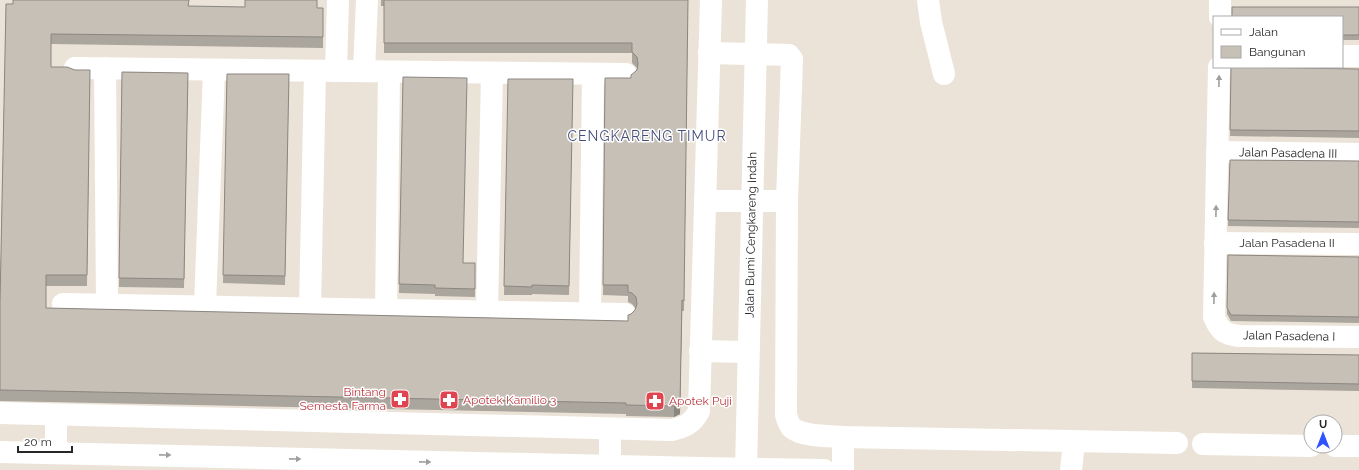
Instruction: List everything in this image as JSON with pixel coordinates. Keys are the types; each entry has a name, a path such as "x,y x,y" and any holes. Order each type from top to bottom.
{"street":[{"path":"310,308 325,71 338,0"},
{"path":"364,72 367,0"},
{"path":"0,413 610,429 672,430 683,428 696,418 699,411 711,0"},
{"name":"Jalan Bumi Cengkareng Indah","path":"746,470 757,0"},
{"path":"928,0 931,22 944,74"},
{"path":"1220,0 1220,16"},
{"path":"709,53 789,55 792,59 787,201 786,415 791,426 812,435 844,437 1177,443"},
{"path":"1343,56 1359,56"},
{"path":"76,68 626,74"},
{"path":"105,68 106,305"},
{"path":"1215,243 1219,68"},
{"path":"205,306 214,70"},
{"path":"386,310 388,72"},
{"path":"487,311 492,73"},
{"path":"590,313 593,74"},
{"name":"Jalan Pasadena III","path":"1217,152 1359,154"},
{"path":"705,201 787,201"},
{"name":"Jalan Pasadena II","path":"1215,243 1359,244"},
{"name":"Jalan Pasadena I","path":"1215,243 1214,317 1221,330 1228,334 1239,336 1359,337"},
{"path":"63,304 625,314"},
{"path":"700,351 748,352"},
{"path":"56,415 56,453"},
{"path":"610,429 610,466"},
{"path":"844,437 844,470"},
{"path":"1071,470 1074,442"},
{"path":"1202,444 1303,446"},
{"path":"1343,446 1359,446"},
{"path":"0,452 746,470 824,470"}],"building":[{"path":"13,0 189,0 188,6 245,7 245,0 317,0 317,8 323,8 323,37 51,34 51,67 67,67 75,70 90,70 87,275 46,275 46,308 628,321 628,315 635,310 637,304 636,297 632,293 628,292 628,285 603,285 605,78 631,78 631,75 637,70 638,64 637,57 632,52 632,43 384,43 384,0 688,0 684,301 682,300 680,404 674,406 626,405 626,403 0,390 0,302 6,4 13,4"},
{"path":"1232,7 1359,7 1359,35 1343,35 1343,16 1232,16"},
{"path":"1231,68 1359,69 1359,131 1230,130"},
{"path":"122,72 188,73 184,279 119,278"},
{"path":"227,74 289,74 285,276 223,275"},
{"path":"403,77 467,78 463,263 475,263 475,289 435,288 435,285 399,284"},
{"path":"508,79 573,79 569,286 504,286"},
{"path":"1230,160 1359,161 1359,222 1228,220"},
{"path":"1228,255 1359,257 1359,317 1231,315 1227,308"},
{"path":"1192,353 1359,355 1359,384 1192,381"}],"place":[{"name":"Bintang Semesta Farma","path":"400,399"},
{"name":"Apotek Kamilio 3","path":"449,400"},
{"name":"Apotek Puji","path":"655,401"}],"district":[{"name":"CENGKARENG TIMUR","path":"647,136"}]}
